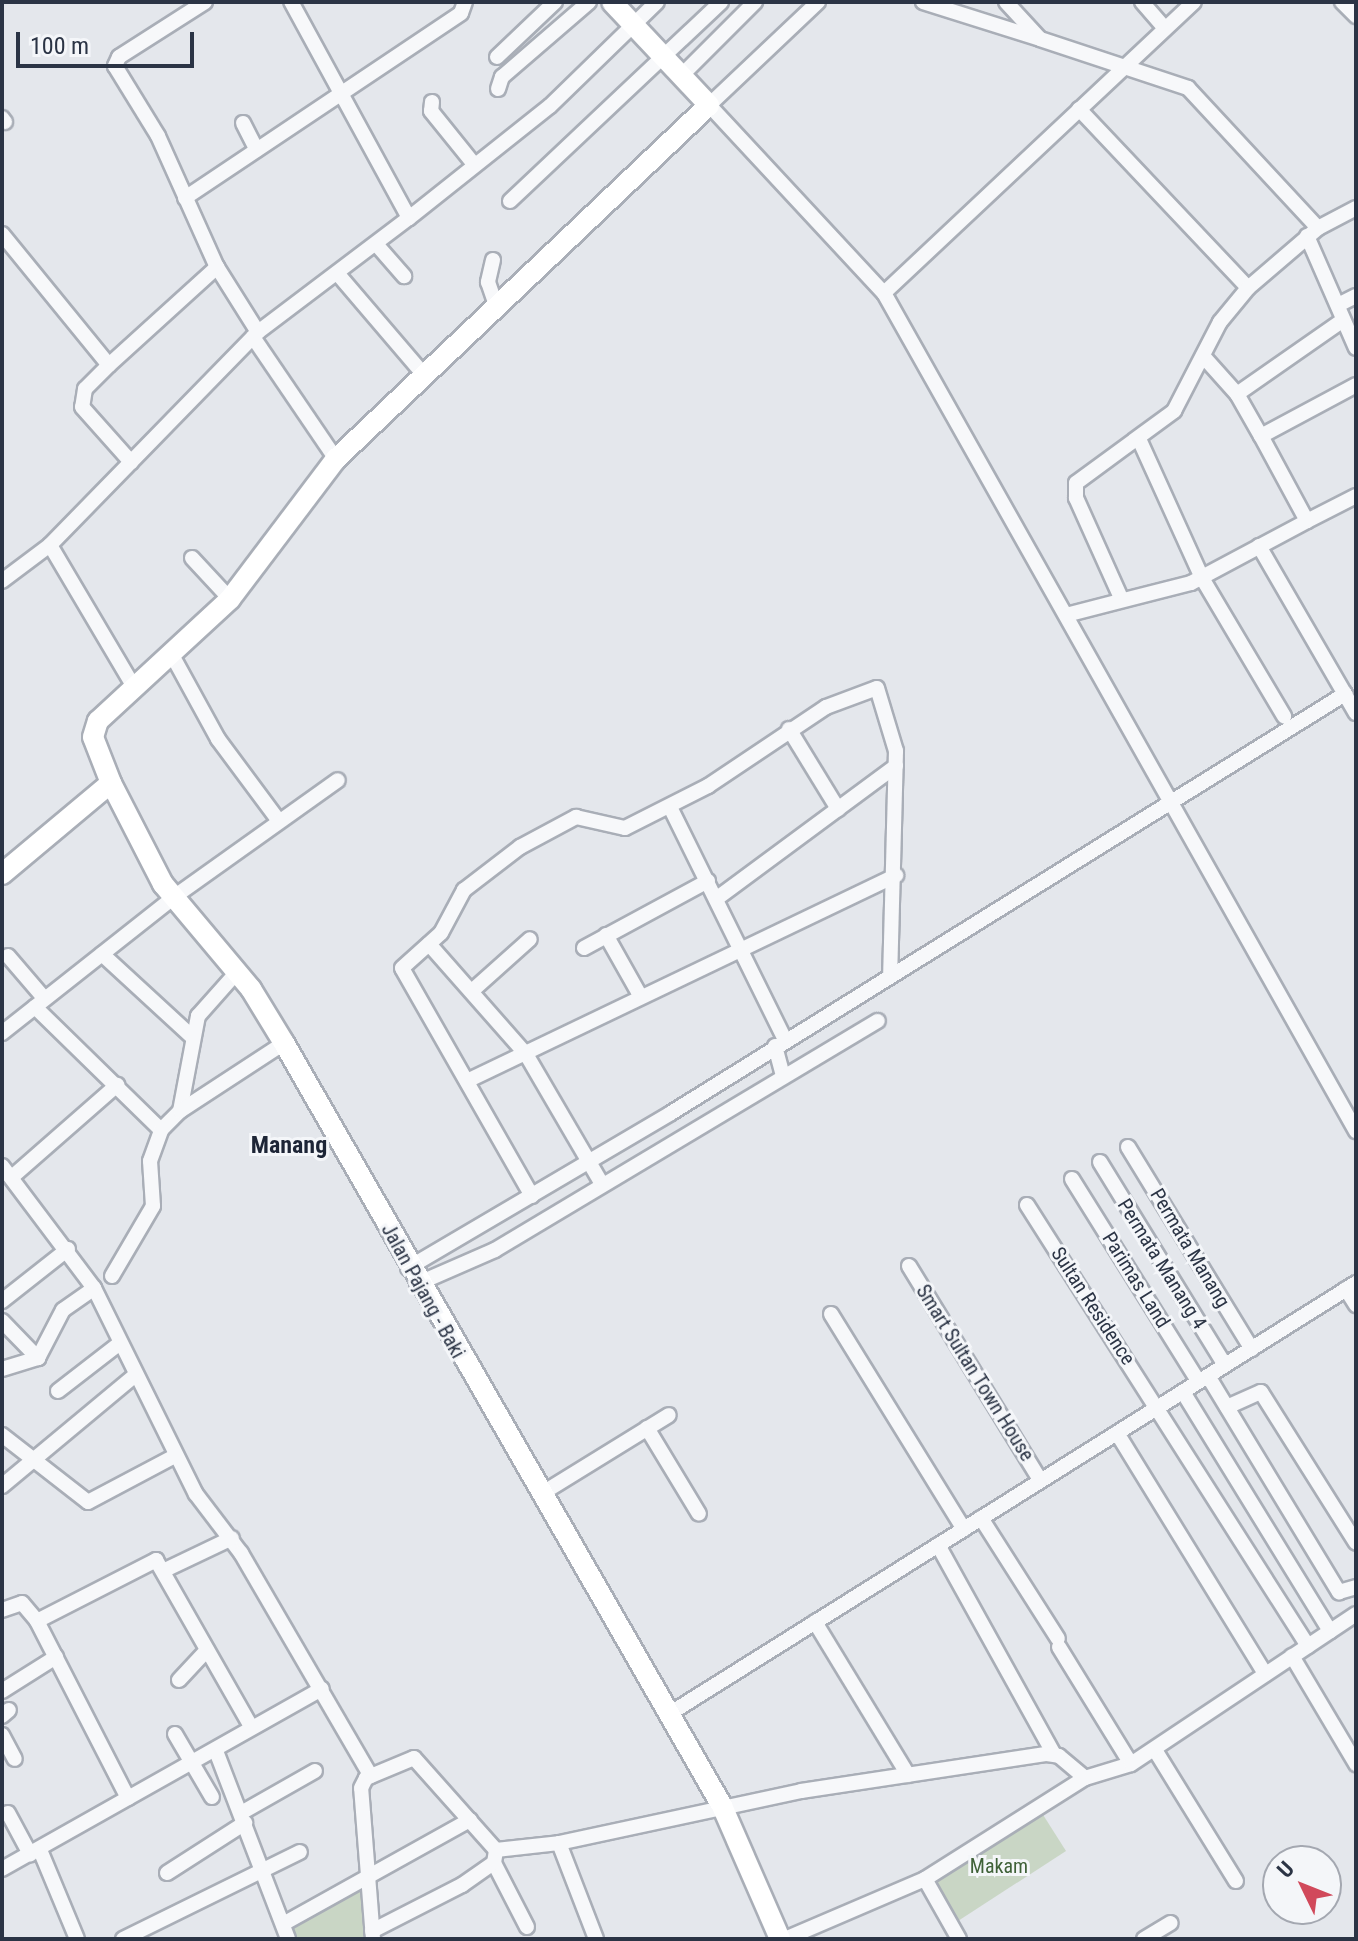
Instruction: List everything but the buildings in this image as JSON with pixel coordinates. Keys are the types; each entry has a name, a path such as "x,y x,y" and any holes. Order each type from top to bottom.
{"main road":[{"path":"135,689 230,599 336,459 709,105 612,2"},
{"name":"Jalan Pajang - Baki","path":"135,689 94,728 111,783 174,897 238,971 284,1043 413,1276 722,1806 782,1939"},
{"path":"2,874 111,783"}],"street":[{"path":"205,2 119,57 115,66 158,136 217,267 255,334 336,459"},
{"path":"291,2 409,218"},
{"path":"185,198 461,13 465,2"},
{"path":"497,57 555,2"},
{"path":"498,89 502,77 589,2"},
{"path":"2,581 50,545 255,334 376,244 473,163 550,106 657,2"},
{"path":"510,201 721,2"},
{"path":"681,76 755,2"},
{"path":"818,2 709,105 884,293 1356,1131"},
{"path":"923,2 1188,88 1313,232 1340,312 1356,348"},
{"path":"1006,2 1040,39"},
{"path":"1142,2 1165,28"},
{"path":"884,293 1194,2"},
{"path":"1342,2 1356,16"},
{"path":"432,102 431,111 473,163"},
{"path":"1079,109 1248,288"},
{"path":"243,123 257,150"},
{"path":"1121,598 1074,488 1174,411 1220,322 1248,288 1313,232 1356,208"},
{"path":"2,234 109,365"},
{"path":"376,244 404,276"},
{"path":"493,260 488,282 496,305"},
{"path":"131,462 82,407 85,389 217,267"},
{"path":"337,273 424,375"},
{"path":"1237,394 1356,296"},
{"path":"1203,356 1237,394 1307,521"},
{"path":"1261,436 1356,385"},
{"path":"1139,439 1202,578 1284,716"},
{"path":"1066,615 1202,578 1356,496"},
{"path":"50,545 135,689"},
{"path":"1259,546 1356,713"},
{"path":"192,558 230,599"},
{"path":"172,655 218,739 279,821"},
{"path":"532,1196 402,968 429,944 464,890 551,828 576,817 625,828 670,807 826,707 877,688 896,766 896,875 890,974"},
{"path":"413,1276 532,1196 1345,694"},
{"path":"789,729 838,809"},
{"path":"716,899 896,766"},
{"path":"2,1033 174,897 338,780"},
{"path":"670,807 742,949 780,1043 783,1076"},
{"path":"467,1081 896,875"},
{"path":"584,948 708,881"},
{"path":"606,935 641,997"},
{"path":"473,990 530,939"},
{"path":"429,944 473,990 526,1054 602,1184"},
{"path":"102,954 190,1035"},
{"path":"8,956 39,1003 161,1130"},
{"path":"180,1111 190,1035 207,1001 238,971"},
{"path":"413,1276 495,1250 878,1021"},
{"path":"112,1276 153,1206 150,1161 161,1130 180,1111 284,1043"},
{"path":"117,1085 7,1172 68,1249 94,1288 175,1456 202,1504 232,1538 371,1776"},
{"name":"Permata Manang","path":"1128,1147 1252,1349"},
{"name":"Permata Manang 4","path":"1100,1162 1225,1365"},
{"name":"Parimas Land","path":"1072,1179 1204,1379 1227,1407 1339,1592 1356,1587"},
{"name":"Sultan Residence","path":"1027,1205 1159,1407 1308,1646"},
{"path":"2,1301 68,1249"},
{"name":"Smart Sultan Town House","path":"909,1266 1041,1481"},
{"path":"669,1714 1351,1286 1356,1305"},
{"path":"2,1369 38,1358 63,1310 94,1288"},
{"path":"831,1314 964,1529"},
{"path":"2,1321 38,1358"},
{"path":"58,1391 120,1343"},
{"path":"2,1486 135,1375"},
{"path":"1183,1392 1330,1631"},
{"path":"1227,1407 1261,1392 1356,1543"},
{"path":"541,1494 669,1415"},
{"path":"647,1428 699,1514"},
{"path":"1117,1433 1265,1674"},
{"path":"2,1435 31,1461 88,1502 175,1456"},
{"path":"981,1518 1131,1764"},
{"path":"165,1570 232,1538"},
{"path":"938,1545 1054,1754 1085,1778"},
{"path":"37,1621 143,1563 156,1560 165,1570 252,1728"},
{"path":"2,1610 22,1603 37,1621 128,1798"},
{"path":"782,1939 925,1879 1085,1778 1131,1764 1356,1614"},
{"path":"815,1622 908,1775"},
{"path":"179,1680 207,1650"},
{"path":"1292,1656 1356,1764"},
{"path":"2,1691 56,1657"},
{"path":"3,1866 35,1852 322,1689"},
{"path":"175,1734 212,1797"},
{"path":"2,1735 15,1759"},
{"path":"1155,1750 1236,1881"},
{"path":"216,1751 287,1935 371,1876 470,1820"},
{"path":"373,1935 495,1856 722,1806 1054,1754"},
{"path":"373,1935 371,1876 361,1788 371,1776 415,1759 470,1820 495,1856 527,1927"},
{"path":"167,1873 315,1771"},
{"path":"8,1813 35,1852 77,1939"},
{"path":"559,1843 596,1939"},
{"path":"123,1939 300,1852"},
{"path":"925,1879 959,1939"},
{"path":"1144,1939 1171,1923"}],"green space":[{"name":"Makam","path":"1040,1810 1066,1851 958,1921 931,1880"},
{"path":"365,1885 369,1939 293,1939 288,1926"}],"district":[{"name":"Manang","path":"289,1146"}]}
